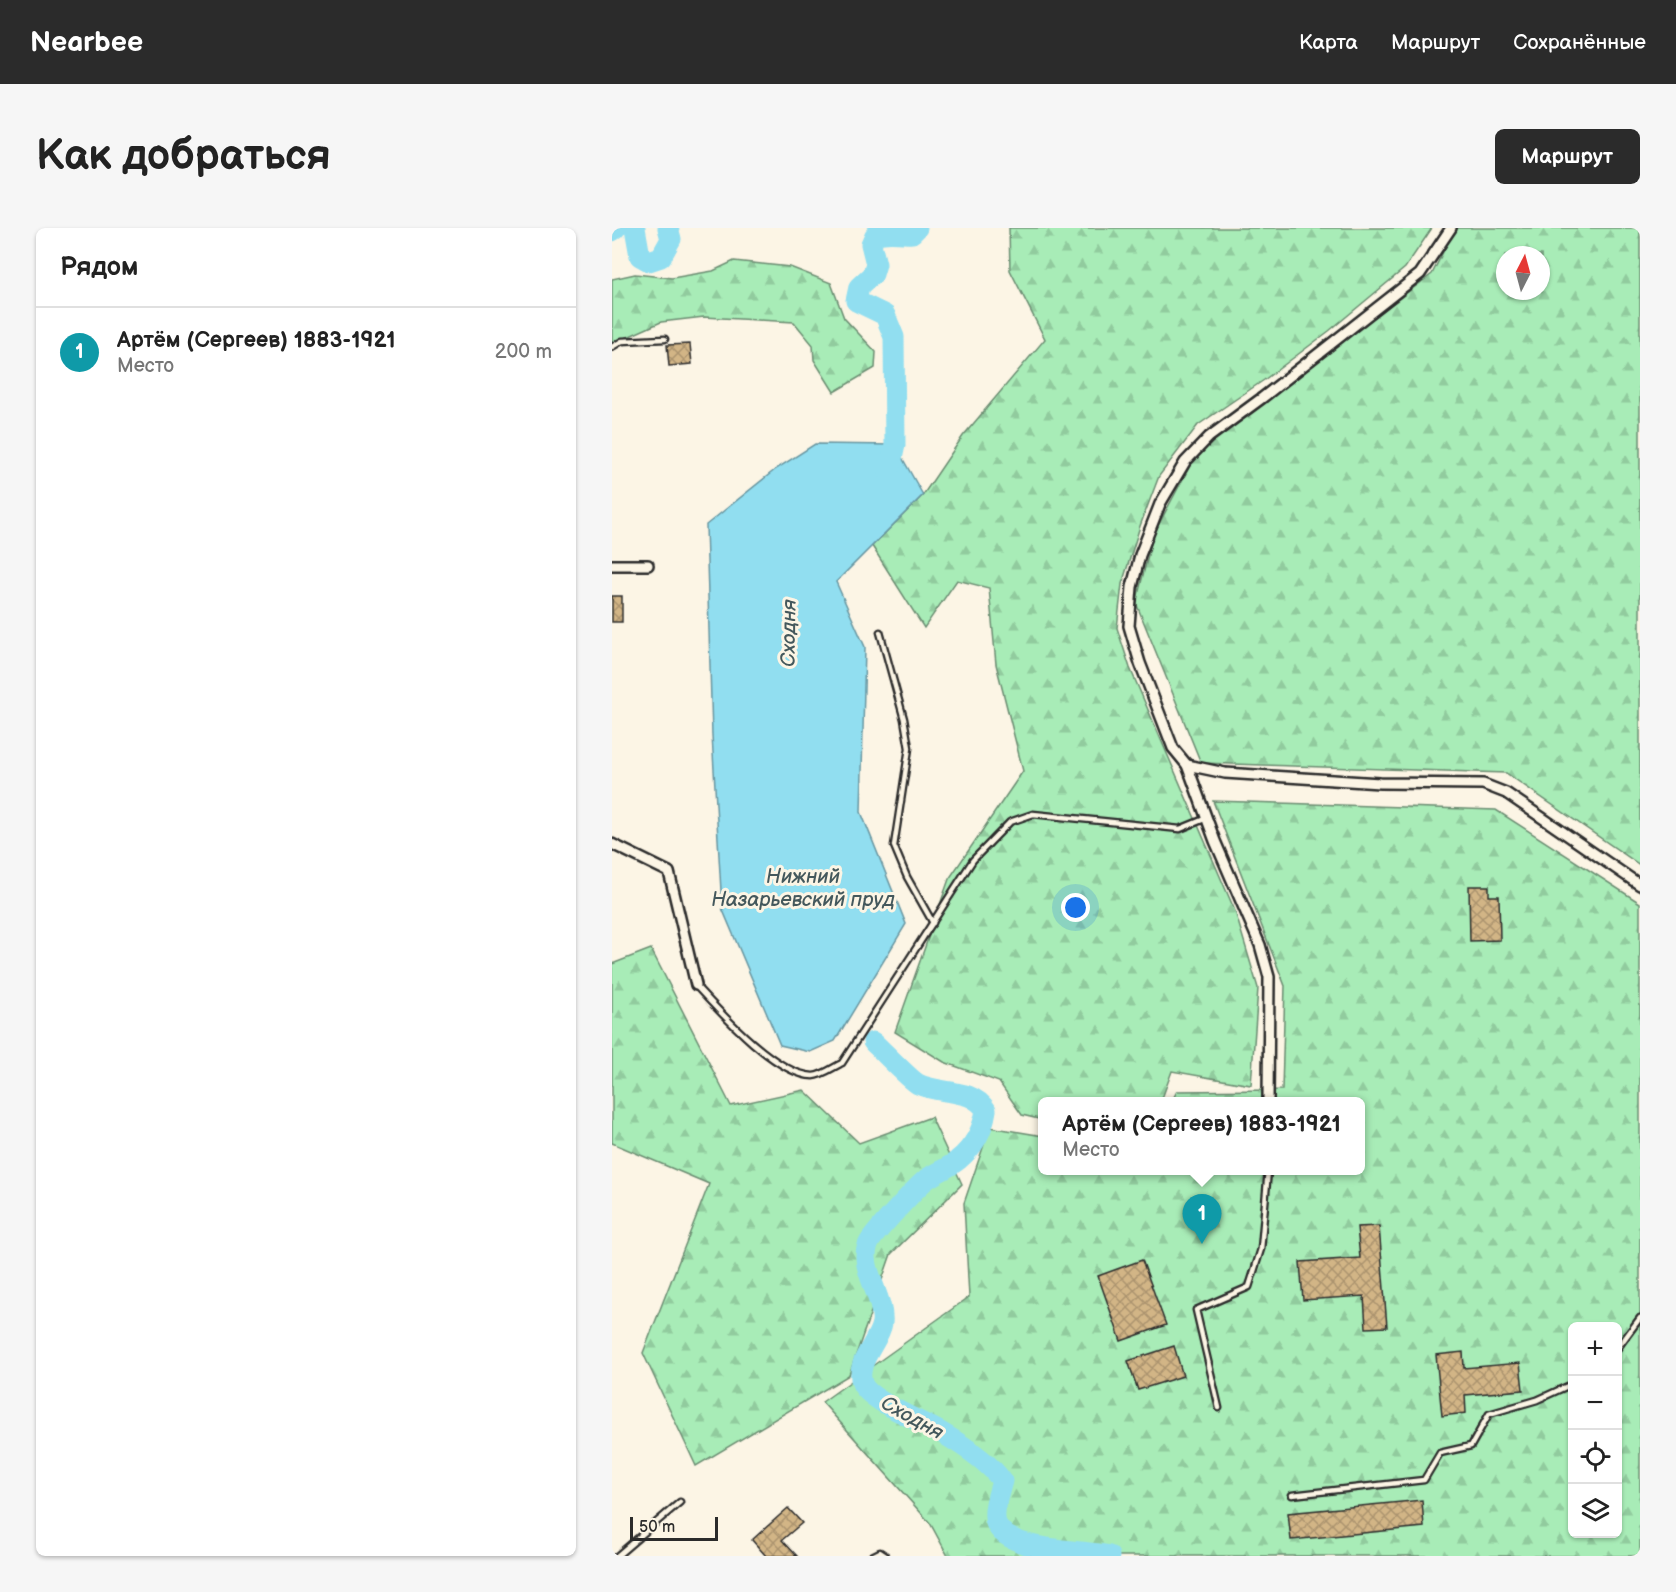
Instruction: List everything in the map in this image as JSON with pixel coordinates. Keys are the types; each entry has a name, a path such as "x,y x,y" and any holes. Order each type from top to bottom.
{"street":[{"path":"1268,1097 1269,977 1260,945 1207,818 1188,765 1173,748 1140,663 1129,626 1132,587 1140,555 1160,504 1185,462 1209,437 1420,274 1451,228"},
{"path":"612,565 648,565"},
{"path":"1188,765 1237,774 1380,783 1483,784 1506,793 1640,885"},
{"path":"612,844 669,872 696,985"}],"lane":[{"path":"612,347 622,341 665,339"},
{"path":"880,632 904,719 909,748 894,846 907,877 933,923"},
{"path":"696,985 736,1028 789,1070 814,1076 842,1063 973,860 1010,822 1033,814 1180,830 1207,818"},
{"path":"1219,1408 1196,1310 1249,1287 1261,1249 1268,1175"},
{"path":"1622,1342 1640,1318"},
{"path":"1292,1495 1424,1480 1440,1453 1471,1446 1489,1414 1537,1400 1568,1386"},
{"path":"617,1556 680,1502"},
{"path":"872,1556 880,1552 886,1556"}],"green space":[{"path":"1009,228 1432,228 1405,268 1329,331 1264,380 1198,425 1159,476 1122,584 1117,628 1130,668 1235,911 1258,988 1251,1085 1172,1071 1162,1097 1038,1097 1038,1119 1022,1115 999,1082 944,1062 895,1032 949,879 1023,771 996,664 989,588 957,580 924,628 872,546 923,495 963,436 1045,339 1010,270"},
{"path":"1455,228 1640,228 1640,865 1506,773 1201,763 1136,603 1153,535 1199,449 1432,274"},
{"path":"734,261 790,267 831,283 844,318 876,352 875,368 834,392 814,360 813,345 794,322 704,317 661,322 612,342 612,279 635,274 672,278 713,271"},
{"path":"1213,801 1496,810 1640,903 1640,1556 948,1556 930,1523 822,1402 969,1297 964,1203 990,1127 1038,1135 1038,1175 1365,1175 1365,1097 1174,1097 1177,1091 1282,1090 1285,986"},
{"path":"651,949 731,1106 804,1090 859,1143 931,1117 962,1184 891,1254 849,1375 696,1466 643,1353 709,1184 612,1143 612,964"}],"water":[{"name":"Нижний Назарьевский пруд","path":"815,444 895,445 923,495 836,582 865,647 861,812 906,924 835,1041 810,1052 780,1045 722,908 712,735 706,525 776,469"}],"building":[{"path":"690,344 692,364 669,366 667,345"},
{"path":"612,596 622,596 622,622 612,622"},
{"path":"1469,886 1489,886 1489,896 1499,896 1500,940 1470,941"},
{"path":"1379,1226 1387,1327 1366,1328 1364,1296 1303,1300 1300,1262 1360,1258 1357,1227"},
{"path":"1142,1260 1166,1325 1121,1341 1098,1276"},
{"path":"1174,1346 1183,1376 1138,1390 1128,1361"},
{"path":"1463,1352 1464,1368 1520,1363 1523,1390 1465,1395 1466,1413 1442,1416 1436,1355"},
{"path":"1422,1500 1424,1527 1291,1540 1288,1513"},
{"path":"788,1508 802,1523 782,1540 797,1556 766,1556 752,1540"}],"waterway":[{"name":"Сходня","path":"612,231 616,228"},
{"name":"Сходня","path":"635,228 640,256 649,261 661,257 671,239 668,228"},
{"name":"Сходня","path":"889,472 895,445 894,337 885,315 856,301 859,287 873,274 876,264 871,244 875,235 889,232 912,233 917,228"},
{"name":"Сходня","path":"873,1042 918,1084 972,1098 986,1110 983,1124 969,1150 954,1163 922,1183 869,1243 866,1262 880,1303 882,1323 864,1360 862,1383 874,1397 958,1443 997,1474 1002,1481 996,1502 995,1518 1003,1533 1030,1545 1109,1556"}],"place":[{"name":"Артём (Сергеев) 1883-1921","path":"1202,1244"}]}
